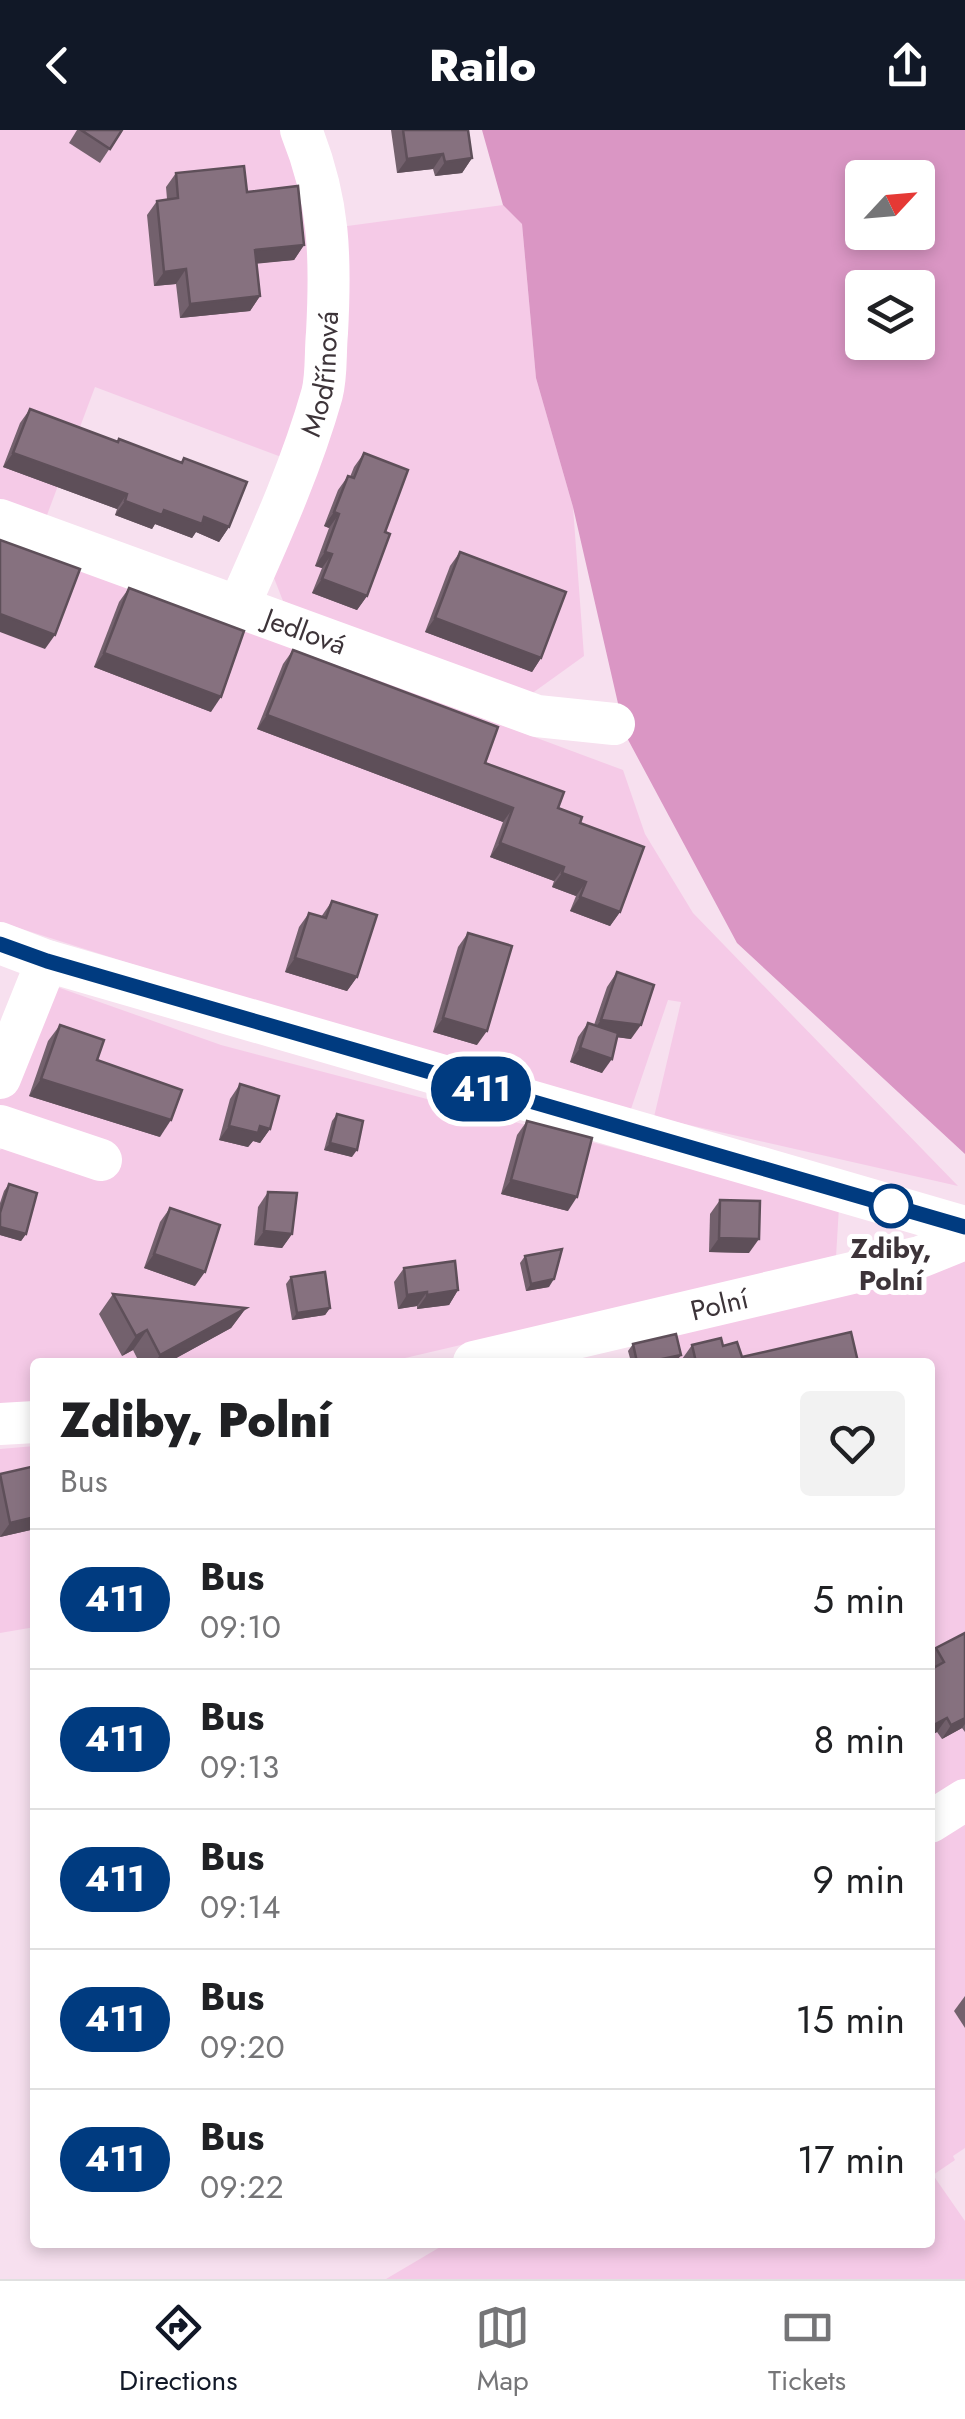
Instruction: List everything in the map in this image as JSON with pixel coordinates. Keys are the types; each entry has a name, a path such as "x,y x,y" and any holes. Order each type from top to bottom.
{"street":[{"name":"Modřínová","path":"238,608 282,510 324,390 330,258 325,213 301,130"},
{"name":"Jedlová","path":"0,520 538,716 614,724"},
{"path":"0,944 47,961 965,1227"},
{"path":"0,1078 47,961"},
{"path":"0,1126 101,1160"},
{"name":"Polní","path":"491,1358 920,1257 965,1239"},
{"path":"0,1424 30,1422"},
{"path":"935,1819 965,1800"}],"shaded area":[{"path":"0,130 283,130 312,242 312,352 284,458 95,387 44,523 0,506"},
{"path":"482,130 965,130 965,1154 737,943 625,734 573,507 536,378 522,224 503,205"},
{"path":"503,205 522,224 536,378 573,507 584,656 520,702 283,601 274,578 340,227"},
{"path":"0,539 623,770 645,834 693,913 958,1186 654,1117 681,1002 668,1000 631,1109 201,986 0,922"},
{"path":"43,982 221,1045 839,1207 836,1257 405,1358 30,1358 30,1405 0,1408 0,1150 17,1140 0,1107 0,1091"},
{"path":"965,1261 965,2148 935,2174 935,1358 674,1358 668,1330"},
{"path":"30,1446 30,1628 0,1633 0,1449"},
{"path":"935,2178 965,2221 965,2279 386,2279 439,2248 935,2248"}],"building":[{"path":"81,130 122,130 110,149"},
{"path":"403,130 468,130 472,158 445,162 443,154 407,159"},
{"path":"244,166 247,192 298,186 304,245 255,250 260,296 190,304 186,269 164,272 157,201 178,198 176,173"},
{"path":"30,409 118,442 119,439 182,463 184,458 247,482 229,527 204,517 202,524 164,510 162,515 125,501 127,494 13,453"},
{"path":"364,453 408,470 367,596 322,579 332,554 325,552 339,514 334,512 348,476 354,478"},
{"path":"0,540 80,569 55,635 0,614"},
{"path":"460,552 566,592 541,658 435,618"},
{"path":"129,588 244,631 221,697 104,653"},
{"path":"293,650 498,727 485,763 564,792 558,808 582,817 580,823 644,847 620,912 580,897 586,882 562,873 564,867 500,843 513,808 267,715"},
{"path":"332,901 377,915 357,977 295,958 309,913 326,918"},
{"path":"468,933 512,946 487,1031 443,1018"},
{"path":"617,972 654,985 641,1025 601,1020"},
{"path":"588,1023 618,1033 612,1059 580,1048"},
{"path":"60,1025 104,1040 97,1060 182,1090 171,1120 41,1079"},
{"path":"240,1084 279,1096 270,1129 260,1126 258,1133 229,1126"},
{"path":"337,1114 363,1121 357,1150 330,1143"},
{"path":"527,1121 592,1138 577,1197 511,1180"},
{"path":"9,1184 37,1193 26,1234 0,1227"},
{"path":"268,1192 297,1193 292,1234 264,1231"},
{"path":"720,1200 760,1201 759,1239 719,1238"},
{"path":"170,1208 220,1225 205,1272 154,1254"},
{"path":"562,1249 554,1279 531,1284 525,1256"},
{"path":"455,1261 458,1290 407,1295 404,1268"},
{"path":"325,1272 330,1308 297,1313 291,1277"},
{"path":"113,1294 246,1308 160,1355 147,1330 136,1336"},
{"path":"851,1332 857,1358 695,1358 692,1345 721,1338 723,1346 737,1342 742,1357"},
{"path":"676,1334 681,1355 636,1358 633,1344"},
{"path":"30,1467 30,1518 10,1523 0,1474"},
{"path":"965,1633 965,1718 951,1725 947,1718 935,1724 935,1667 944,1662 936,1648"}],"bus line":[{"name":"411","path":"0,944 472,1086 965,1227"}],"place":[{"name":"Zdiby, Polní","path":"891,1206"}]}
